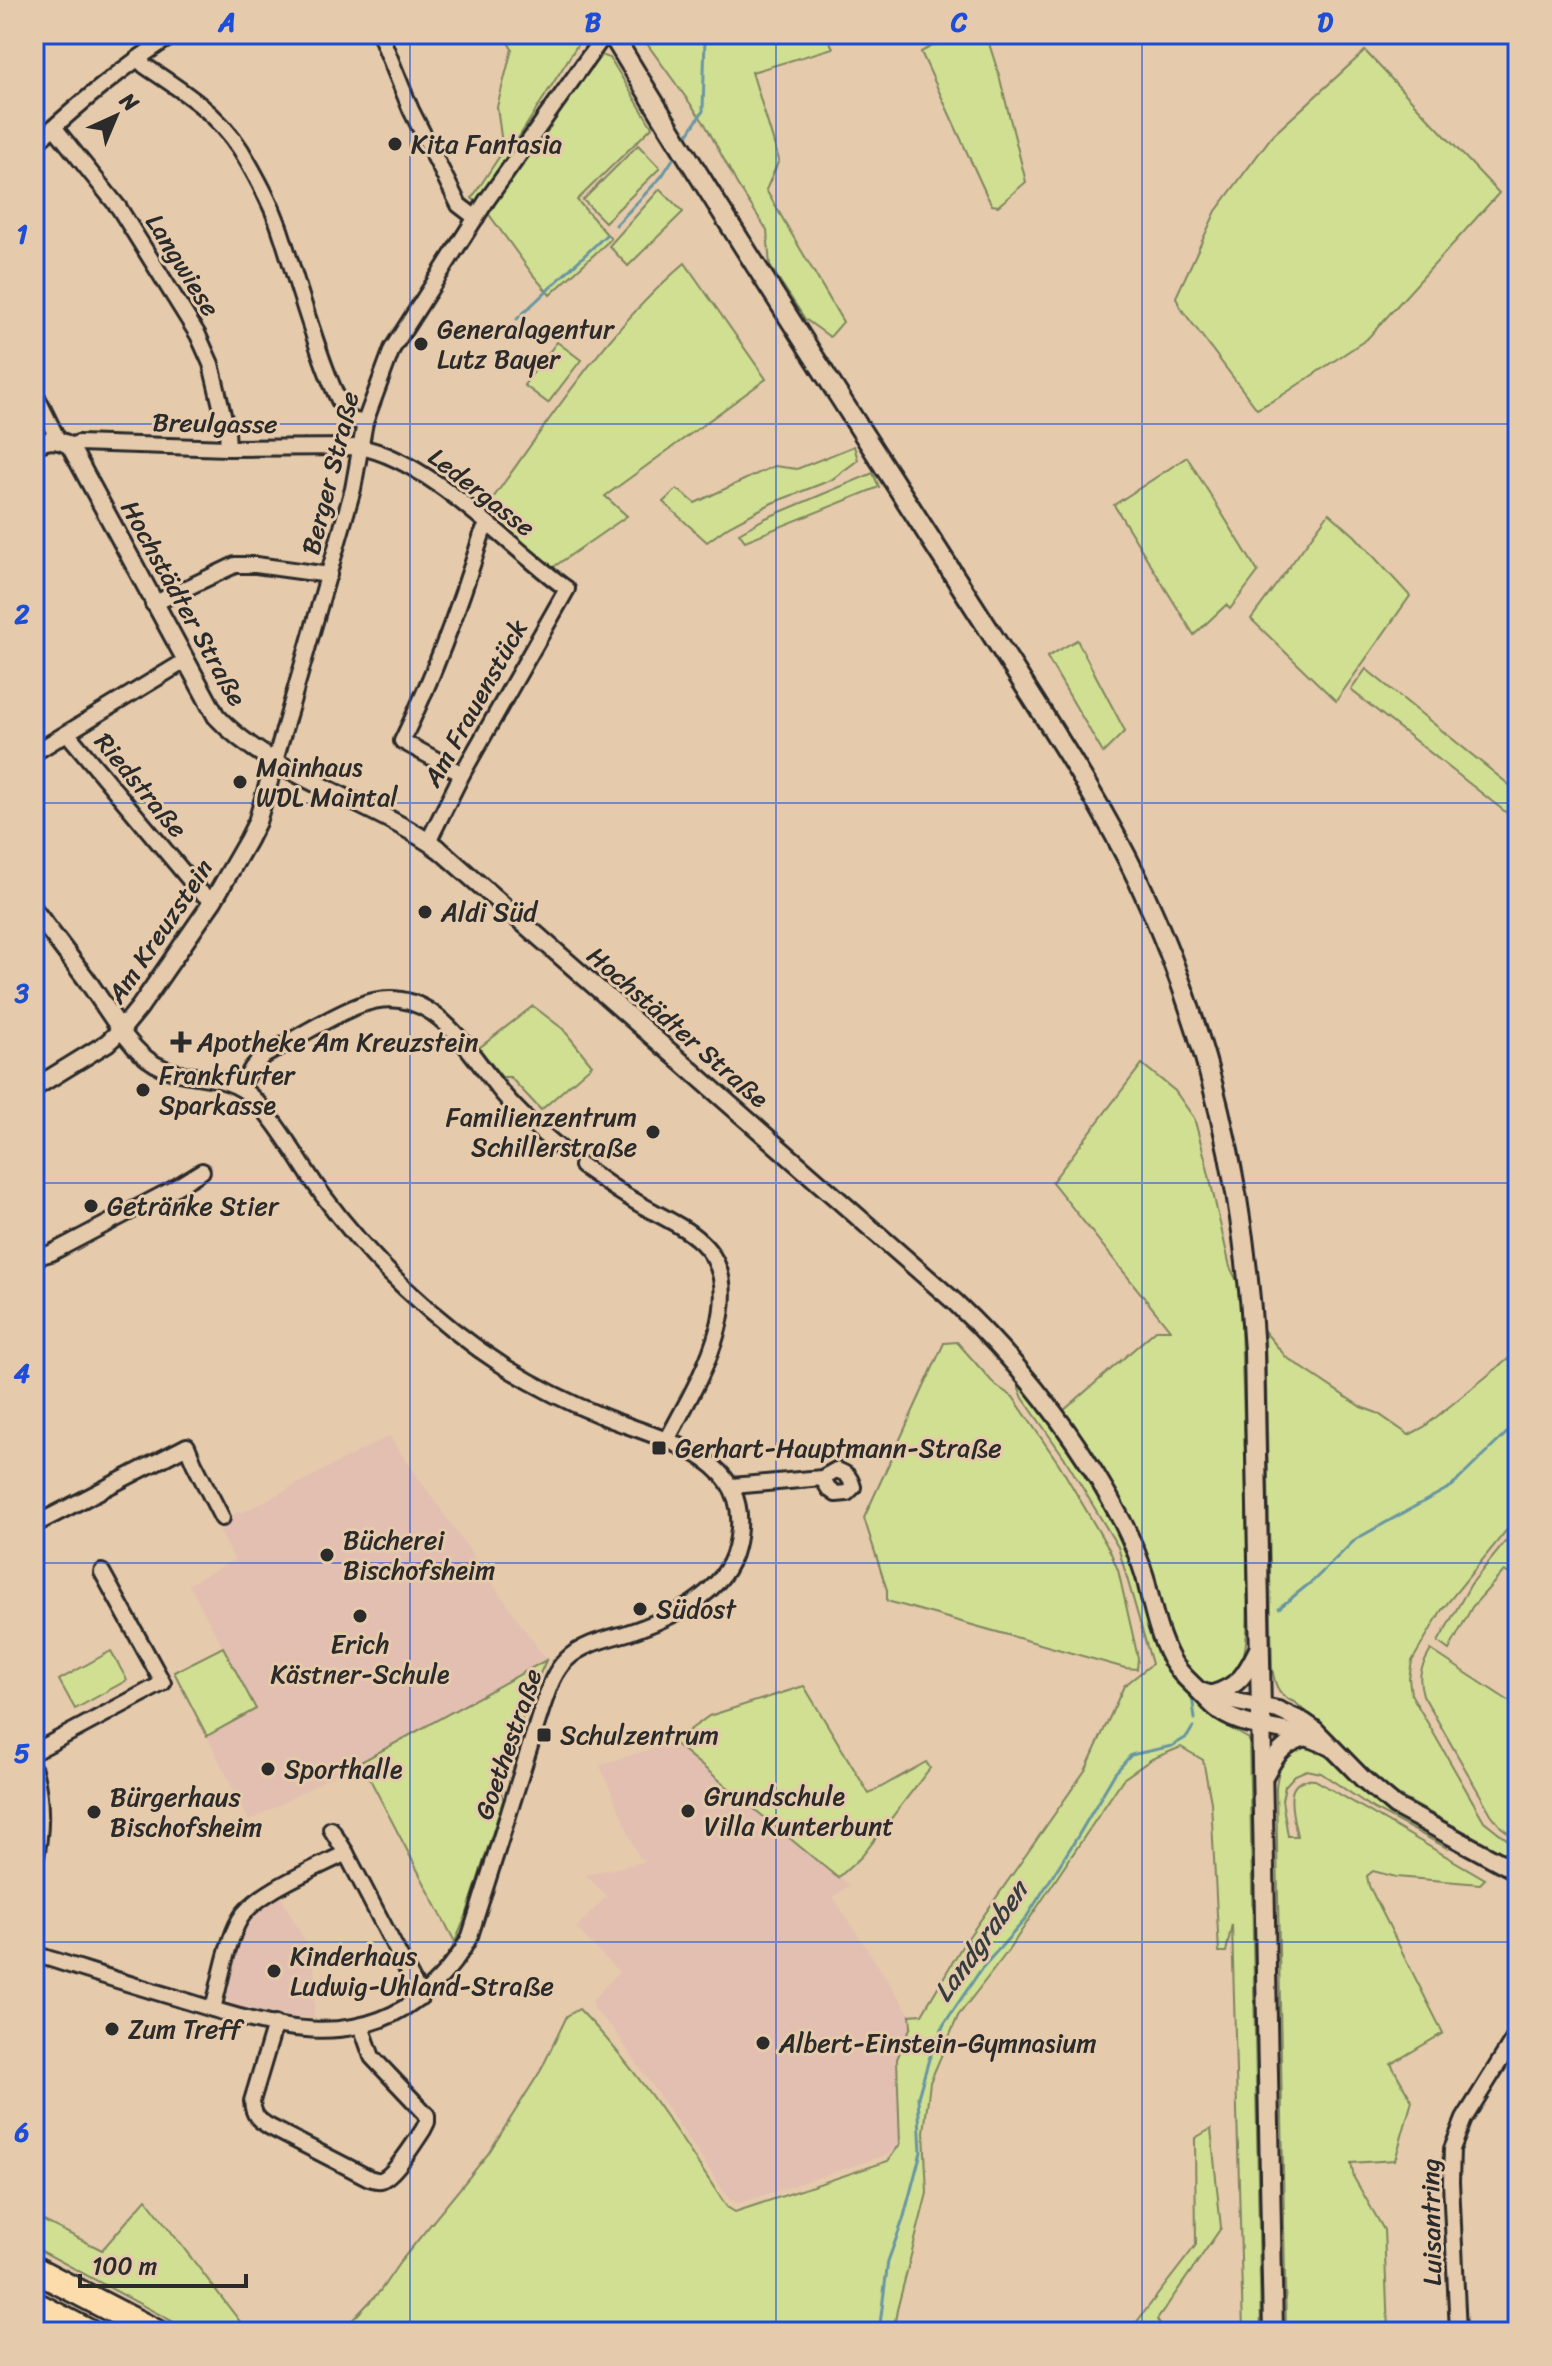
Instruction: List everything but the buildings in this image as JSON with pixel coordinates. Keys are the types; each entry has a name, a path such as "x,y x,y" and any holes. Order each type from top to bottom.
{"highway":[{"path":"34,2269 155,2332"},
{"path":"34,2304 88,2332"}],"main road":[{"path":"617,42 1101,810 1138,879 1176,967 1199,1032 1227,1142 1243,1233 1254,1350 1273,2332"}],"street":[{"path":"34,145 138,59 175,34"},
{"path":"380,34 411,110 459,205 476,218"},
{"name":"Berger Straße","path":"275,761 353,489 365,422 392,349 476,218 605,34"},
{"path":"138,59 203,107 241,151 273,211 330,380 346,414 353,421 365,422"},
{"name":"Langwiese","path":"54,127 119,208 198,335 211,364 228,448"},
{"path":"34,391 67,447"},
{"name":"Breulgasse","path":"34,446 43,441 67,447 78,443 228,448 360,447"},
{"name":"Hochstädter Straße","path":"67,447 216,716 242,740 275,761 428,842 469,874 919,1270 996,1342 1052,1409 1098,1478 1135,1549 1170,1657 1184,1677 1206,1692 1222,1713 1262,1728 1306,1737 1331,1747"},
{"name":"Ledergasse","path":"360,447 409,466 488,524 567,589"},
{"path":"462,774 402,741 438,662 488,524"},
{"path":"153,604 235,565 329,575"},
{"name":"Am Frauenstück","path":"428,842 462,774 567,589"},
{"path":"34,752 185,661"},
{"name":"Riedstraße","path":"67,733 199,891 213,901"},
{"name":"Am Kreuzstein","path":"34,1088 92,1054 121,1030 173,960 213,901 257,822 275,761"},
{"path":"34,910 140,1054 157,1066 184,1075 221,1080 240,1088 255,1100 358,1240 448,1326 506,1367 550,1391 702,1457 721,1472 732,1486 822,1478"},
{"path":"240,1088 254,1064 262,1057 345,1012 371,1002 400,1000 425,1008 445,1022 505,1097 561,1149"},
{"path":"582,1166 630,1199 694,1236 707,1248 717,1265 722,1294 716,1334 703,1370 667,1440"},
{"path":"34,1258 51,1253 202,1171"},
{"path":"34,1525 187,1446 222,1518"},
{"name":"Goethestraße","path":"34,1954 242,2018 319,2031 361,2026 396,2013 421,1997 451,1966 470,1936 554,1676 566,1660 581,1649 673,1614 714,1585 728,1567 736,1547 739,1517 732,1486"},
{"path":"34,1752 163,1683 102,1572"},
{"path":"1206,1692 1225,1690 1238,1683 1260,1645"},
{"path":"1206,1692 1261,1706 1304,1722 1395,1806 1518,1872"},
{"path":"1263,1778 1280,1751 1306,1737"},
{"path":"34,1770 41,1836 34,1866"},
{"path":"331,1829 421,1997"},
{"path":"213,2009 235,1930 246,1911 269,1893 346,1853"},
{"path":"275,2024 252,2101 253,2113 270,2127 378,2180 391,2173 423,2130 427,2115 372,2057 361,2026"},
{"name":"Luisantring","path":"1458,2332 1452,2149 1464,2119 1516,2039"}],"shaded area":[{"name":"Erich Kästner-Schule","path":"389,1436 546,1660 249,1821 207,1736 256,1709 189,1584 235,1560 216,1524"},
{"name":"Albert-Einstein-Gymnasium","path":"673,1742 849,1885 833,1897 910,2015 911,2026 897,2059 900,2144 892,2153 740,2203 730,2200 612,2027 594,2009 593,2000 619,1972 576,1928 607,1896 586,1875 647,1861 639,1857 600,1765"},
{"path":"280,1895 314,1958 314,2018 290,2017 236,2006 225,1998 223,1989 240,1934 249,1917 262,1903"}],"green space":[{"path":"503,34 583,36 477,203 472,198 503,151 497,107 512,49"},
{"path":"640,34 826,34 833,48 752,72 779,160 766,190 843,322 830,337 805,319 770,266 767,230 737,184 705,124"},
{"path":"955,34 986,34 1026,182 998,206 992,205 987,196 921,52"},
{"path":"1365,51 1499,193 1367,339 1257,409 1180,307 1176,297 1216,211 1272,136"},
{"path":"601,55 610,58 652,127 577,200 611,239 550,295 488,213 590,61"},
{"path":"638,145 660,168 605,222 583,200"},
{"path":"660,189 683,212 628,266 609,246"},
{"path":"685,263 766,379 605,496 627,516 552,568 486,513 491,501 605,346 630,316"},
{"path":"557,342 581,360 548,403 524,385"},
{"path":"854,446 858,460 831,480 772,503 729,526 707,542 663,502 677,489 695,503 774,466 797,469"},
{"path":"1187,457 1258,572 1230,609 1226,605 1194,635 1114,505"},
{"path":"873,473 879,487 745,541 739,533 766,518"},
{"path":"1329,513 1355,536 1410,596 1336,701 1251,619"},
{"path":"1077,640 1125,731 1103,753 1047,657"},
{"path":"1366,669 1518,792 1508,814 1351,690"},
{"path":"533,1006 563,1029 592,1065 541,1110 510,1077 502,1077 479,1048"},
{"path":"1142,1064 1175,1091 1194,1118 1230,1267 1240,1287 1247,1637 1242,1661 1235,1675 1207,1688 1181,1667 1062,1412 1156,1330 1170,1330 1052,1182"},
{"path":"1265,1332 1286,1357 1409,1435 1424,1427 1518,1351 1518,1516 1441,1611 1412,1661 1409,1678 1411,1694 1484,1821 1518,1848 1518,1861 1392,1792 1296,1703 1281,1694 1276,1685 1272,1668"},
{"path":"957,1342 995,1385 1013,1397 1059,1464 1110,1551 1118,1570 1138,1658 1137,1669 887,1601 887,1590 864,1518 944,1343"},
{"path":"1022,1381 1093,1481 1125,1543 1167,1670 1223,1724 1249,1739 1261,2332 1243,2332 1232,1924 1226,1952 1219,1952 1211,1802 1203,1760 1181,1747 1152,1759 1123,1779 1008,1951 958,2016 930,2082 924,2132 927,2193 893,2332 341,2332 380,2291 488,2154 541,2070 567,2016 579,2009 620,2055 727,2207 735,2212 888,2161 900,2144 897,2059 911,2026 910,2015 922,2014 961,1948 1086,1769 1124,1686 1152,1664 1118,1547 1064,1457 1023,1398 1019,1388"},
{"path":"1518,1526 1518,1578 1504,1571 1472,1607 1449,1650 1438,1642 1471,1584"},
{"path":"223,1647 256,1709 207,1736 174,1672"},
{"path":"1431,1650 1518,1707 1518,1840 1501,1827 1491,1814 1423,1695 1421,1671"},
{"path":"111,1651 127,1680 75,1709 59,1680"},
{"path":"546,1660 527,1703 500,1788 503,1800 455,1942 361,1762"},
{"path":"804,1686 869,1794 926,1762 930,1768 862,1856 838,1878 673,1742 709,1716"},
{"path":"1305,1746 1324,1755 1370,1797 1447,1848 1374,1809 1321,1773 1307,1770 1295,1775 1285,1786 1282,1800 1288,1836 1297,1836 1291,1799 1293,1790 1304,1780 1315,1780 1485,1879 1480,1884 1396,1877 1373,1871 1367,1876 1369,1886 1443,2033 1391,2064 1412,2101 1395,2160 1351,2163 1354,2178 1384,2230 1388,2332 1286,2332 1276,1787 1283,1760 1291,1752"},
{"path":"1211,2129 1221,2228 1157,2320 1165,2332 1129,2332 1196,2245 1195,2138"},
{"path":"146,2199 251,2332 192,2332 34,2247 34,2216 102,2250"}],"waterway":[{"path":"686,137 703,111 705,37"},
{"path":"616,225 662,176 675,156"},
{"path":"517,319 606,235"},
{"name":"Landgraben","path":"1279,1608 1315,1579 1356,1539 1452,1486 1518,1422"},
{"name":"Landgraben","path":"1192,1695 1195,1719"},
{"name":"Landgraben","path":"879,2332 888,2261 903,2220 921,2152 918,2097 944,2024 982,1968 1024,1921 1115,1773 1131,1755 1172,1746 1187,1737 1193,1727"}],"place":[{"name":"Kita Fantasia","path":"395,144"},
{"name":"Generalagentur Lutz Bayer","path":"421,344"},
{"name":"Mainhaus WDL Maintal","path":"240,782"},
{"name":"Aldi Süd","path":"425,912"},
{"name":"Apotheke Am Kreuzstein","path":"181,1042"},
{"name":"Frankfurter Sparkasse","path":"143,1090"},
{"name":"Familienzentrum Schillerstraße","path":"653,1132"},
{"name":"Getränke Stier","path":"91,1206"},
{"name":"Gerhart-Hauptmann-Straße","path":"659,1448"},
{"name":"Bücherei Bischofsheim","path":"327,1555"},
{"name":"Südost","path":"640,1609"},
{"name":"Erich Kästner-Schule","path":"360,1616"},
{"name":"Schulzentrum","path":"544,1735"},
{"name":"Sporthalle","path":"268,1769"},
{"name":"Grundschule Villa Kunterbunt","path":"688,1811"},
{"name":"Bürgerhaus Bischofsheim","path":"94,1812"},
{"name":"Kinderhaus Ludwig-Uhland-Straße","path":"274,1971"},
{"name":"Zum Treff","path":"112,2029"},
{"name":"Albert-Einstein-Gymnasium","path":"763,2043"}]}
